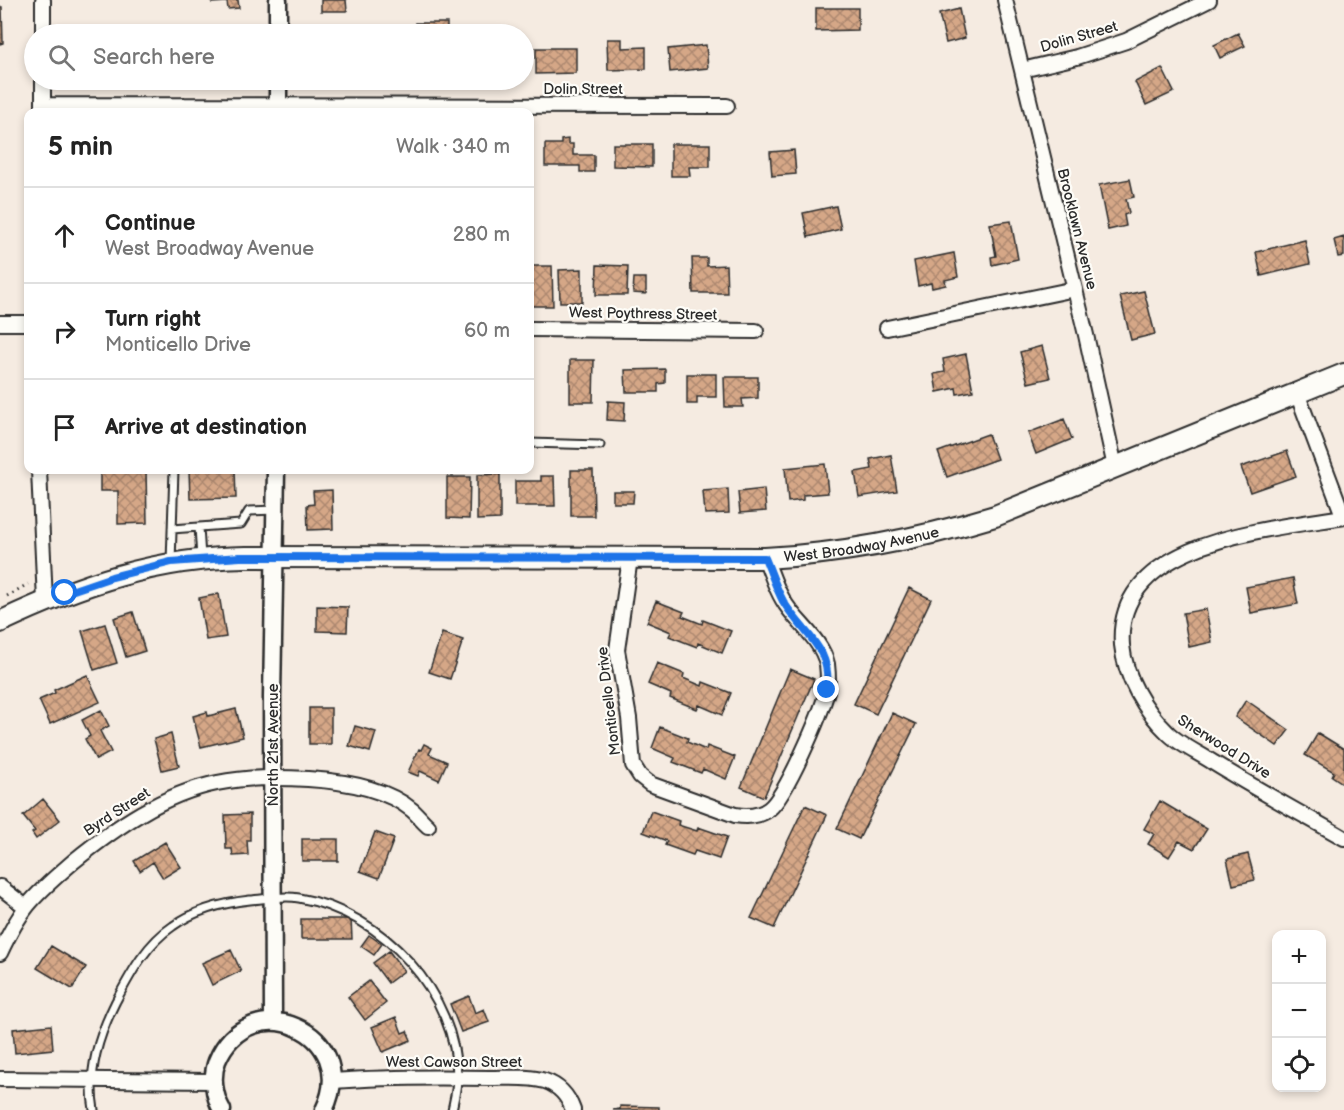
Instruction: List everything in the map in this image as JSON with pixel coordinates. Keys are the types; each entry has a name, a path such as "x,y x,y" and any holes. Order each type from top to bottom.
{"main road":[{"name":"West Broadway Avenue","path":"0,622 45,601 112,577 171,562 201,559 274,557 765,558 811,556 868,548 950,530 995,516 1344,374"}],"street":[{"path":"43,0 43,24"},
{"path":"278,0 278,24"},
{"name":"Brooklawn Avenue","path":"1005,0 1075,289 1115,467"},
{"name":"Dolin Street","path":"1022,70 1077,57 1126,41 1209,0"},
{"path":"43,90 43,108"},
{"path":"278,90 278,108"},
{"name":"Dolin Street","path":"428,108 727,106"},
{"path":"887,328 1075,289"},
{"path":"0,323 24,323"},
{"name":"West Poythress Street","path":"534,329 756,331"},
{"name":"Sherwood Drive","path":"1297,393 1344,516 1254,532 1180,555 1147,578 1135,594 1127,609 1122,637 1128,669 1139,695 1152,717 1169,735 1245,782 1344,838"},
{"path":"39,474 45,601"},
{"name":"North 21st Avenue","path":"273,1021 276,474"},
{"name":"Monticello Drive","path":"630,558 617,642 629,718 633,765 640,776 650,784 735,815 747,817 761,814 778,800 817,722 827,690 828,677 826,662 820,647 783,601 765,558"},
{"name":"Byrd Street","path":"0,953 26,907 53,879 92,846 139,814 185,792 216,783 274,777 345,782 399,801 428,826"},
{"path":"0,887 26,907"},
{"path":"222,1110 214,1081 216,1065 222,1051 243,1029 258,1023 273,1021 289,1023 303,1029 325,1051 331,1066 333,1081 331,1096 324,1110"},
{"name":"West Cawson Street","path":"333,1081 458,1077 531,1079 545,1081 558,1088 571,1104"},
{"path":"0,1079 214,1081"}],"lane":[{"path":"534,443 600,445"},
{"path":"171,562 174,474"},
{"path":"172,529 241,524 249,511 275,510"},
{"path":"199,527 201,559"},
{"path":"94,1110 91,1080 93,1062 107,1020 143,955 159,938 188,917 211,907 274,898 298,898 322,904 351,916 377,932 400,951 434,993 446,1020 454,1048 458,1077 452,1110"}],"path":[{"path":"7,596 28,584"}],"building":[{"path":"212,0 238,0 239,8 228,9 227,2 212,3"},
{"path":"321,0 346,0 347,11 321,11"},
{"path":"0,7 2,7 3,43 0,44"},
{"path":"816,8 858,8 858,30 816,31"},
{"path":"959,9 965,38 946,43 939,14"},
{"path":"415,23 447,23 447,24"},
{"path":"1238,33 1245,46 1220,58 1214,45"},
{"path":"607,39 622,39 622,48 646,47 646,69 608,70"},
{"path":"706,45 708,68 670,72 668,49"},
{"path":"536,48 576,48 576,73 536,74"},
{"path":"1162,68 1174,92 1146,105 1135,82"},
{"path":"568,139 568,144 573,144 573,155 594,155 594,172 580,172 580,166 545,166 545,144 561,144 561,140"},
{"path":"613,144 652,144 652,167 613,166"},
{"path":"671,144 710,144 710,167 689,167 690,176 671,176"},
{"path":"794,150 796,174 772,176 770,152"},
{"path":"1130,179 1134,197 1126,199 1129,213 1124,215 1126,226 1108,230 1099,185"},
{"path":"836,206 841,229 808,237 803,213"},
{"path":"1011,221 1018,259 992,265 991,257 996,256 990,224"},
{"path":"1344,237 1344,256 1338,257 1334,240"},
{"path":"1305,240 1310,264 1261,276 1256,252"},
{"path":"954,253 958,277 945,280 946,285 932,288 931,283 918,286 914,261"},
{"path":"692,258 707,258 707,266 726,265 727,293 693,293"},
{"path":"597,265 628,266 627,295 596,295"},
{"path":"534,266 552,266 553,306 534,306"},
{"path":"582,269 582,302 560,302 559,270"},
{"path":"634,278 646,278 646,294 633,293"},
{"path":"1144,291 1155,334 1131,340 1120,296"},
{"path":"1042,346 1050,378 1028,383 1020,352"},
{"path":"966,354 973,391 957,394 956,388 937,392 934,374 945,372 943,359"},
{"path":"570,360 594,360 593,402 570,402"},
{"path":"665,369 665,383 658,384 658,392 626,392 625,370"},
{"path":"687,374 716,374 716,397 697,397 697,404 687,404"},
{"path":"724,377 758,377 758,398 742,399 743,407 725,407"},
{"path":"608,401 625,402 624,421 607,420"},
{"path":"1064,419 1072,439 1036,454 1028,433"},
{"path":"988,434 997,459 947,477 938,452"},
{"path":"1287,451 1296,476 1250,492 1241,467"},
{"path":"891,455 897,491 859,497 855,472 872,469 870,459"},
{"path":"825,464 828,493 803,495 803,500 788,502 785,468"},
{"path":"571,470 593,470 594,516 571,516"},
{"path":"100,474 146,474 147,523 118,524 118,491 100,491"},
{"path":"189,474 235,474 236,498 190,499"},
{"path":"500,474 500,519 477,520 477,475"},
{"path":"541,476 554,476 555,506 515,506 515,481 541,481"},
{"path":"447,477 470,477 469,519 447,518"},
{"path":"728,489 729,513 705,514 703,491"},
{"path":"764,489 766,511 740,513 738,492"},
{"path":"332,490 333,529 308,530 307,505 314,504 313,491"},
{"path":"613,491 634,491 633,503 613,503"},
{"path":"1293,578 1298,604 1251,613 1246,587"},
{"path":"909,588 931,599 876,714 854,704"},
{"path":"219,594 226,637 206,640 199,598"},
{"path":"656,601 684,612 682,616 702,624 703,620 731,631 722,653 698,643 697,647 669,636 671,632 647,622"},
{"path":"317,606 348,607 347,632 317,631"},
{"path":"1206,609 1212,642 1189,647 1183,613"},
{"path":"133,612 145,651 126,657 114,618"},
{"path":"105,624 117,663 94,670 82,631"},
{"path":"442,633 463,640 450,679 429,672"},
{"path":"657,663 684,674 683,678 702,686 703,682 731,693 722,715 699,705 697,709 670,698 671,694 648,684"},
{"path":"790,669 814,679 764,797 741,787"},
{"path":"87,675 100,702 50,724 39,700 55,693 54,690"},
{"path":"1246,700 1289,730 1277,746 1235,717"},
{"path":"309,708 331,708 331,744 309,744"},
{"path":"236,709 243,737 201,747 193,716 207,712 208,716"},
{"path":"101,710 109,726 100,731 111,752 96,760 85,739 90,736 82,720"},
{"path":"892,713 916,724 859,839 837,829"},
{"path":"355,726 376,732 370,752 349,746"},
{"path":"660,727 688,738 687,742 706,750 707,746 735,757 726,779 703,769 701,773 673,762 675,758 652,748"},
{"path":"1318,733 1344,749 1344,784 1332,776 1334,772 1305,755"},
{"path":"171,734 179,766 162,770 154,739"},
{"path":"424,744 432,748 429,754 447,762 439,780 420,771 418,776 408,772 419,749 421,750"},
{"path":"43,799 60,820 36,839 32,833 35,831 23,816"},
{"path":"1160,801 1207,829 1194,849 1179,841 1169,857 1148,844 1154,834 1144,829"},
{"path":"805,805 827,815 774,928 751,918"},
{"path":"651,811 679,821 678,825 697,831 698,827 727,837 719,859 695,851 693,855 665,845 667,841 643,832"},
{"path":"250,814 248,855 233,856 232,849 226,849 225,815"},
{"path":"375,832 394,839 379,878 360,871"},
{"path":"302,839 338,839 338,861 302,861"},
{"path":"165,842 181,867 163,878 153,862 140,871 134,861"},
{"path":"1248,854 1255,880 1233,885 1227,859"},
{"path":"301,919 351,919 352,939 301,939"},
{"path":"369,935 382,944 374,955 361,946"},
{"path":"51,946 86,967 72,989 37,968"},
{"path":"231,950 241,971 212,985 202,963"},
{"path":"389,951 404,971 388,983 373,963"},
{"path":"369,981 386,1003 365,1020 348,997"},
{"path":"469,996 475,1013 484,1009 489,1022 461,1032 450,1004"},
{"path":"396,1017 402,1033 407,1031 411,1040 383,1052 372,1027"},
{"path":"51,1025 53,1049 15,1053 13,1029"},
{"path":"620,1106 659,1107 659,1110 613,1110 620,1109"}],"route":[{"path":"65,593 112,577 171,562 240,557 765,558 783,601 820,647 826,662 827,690"}]}
